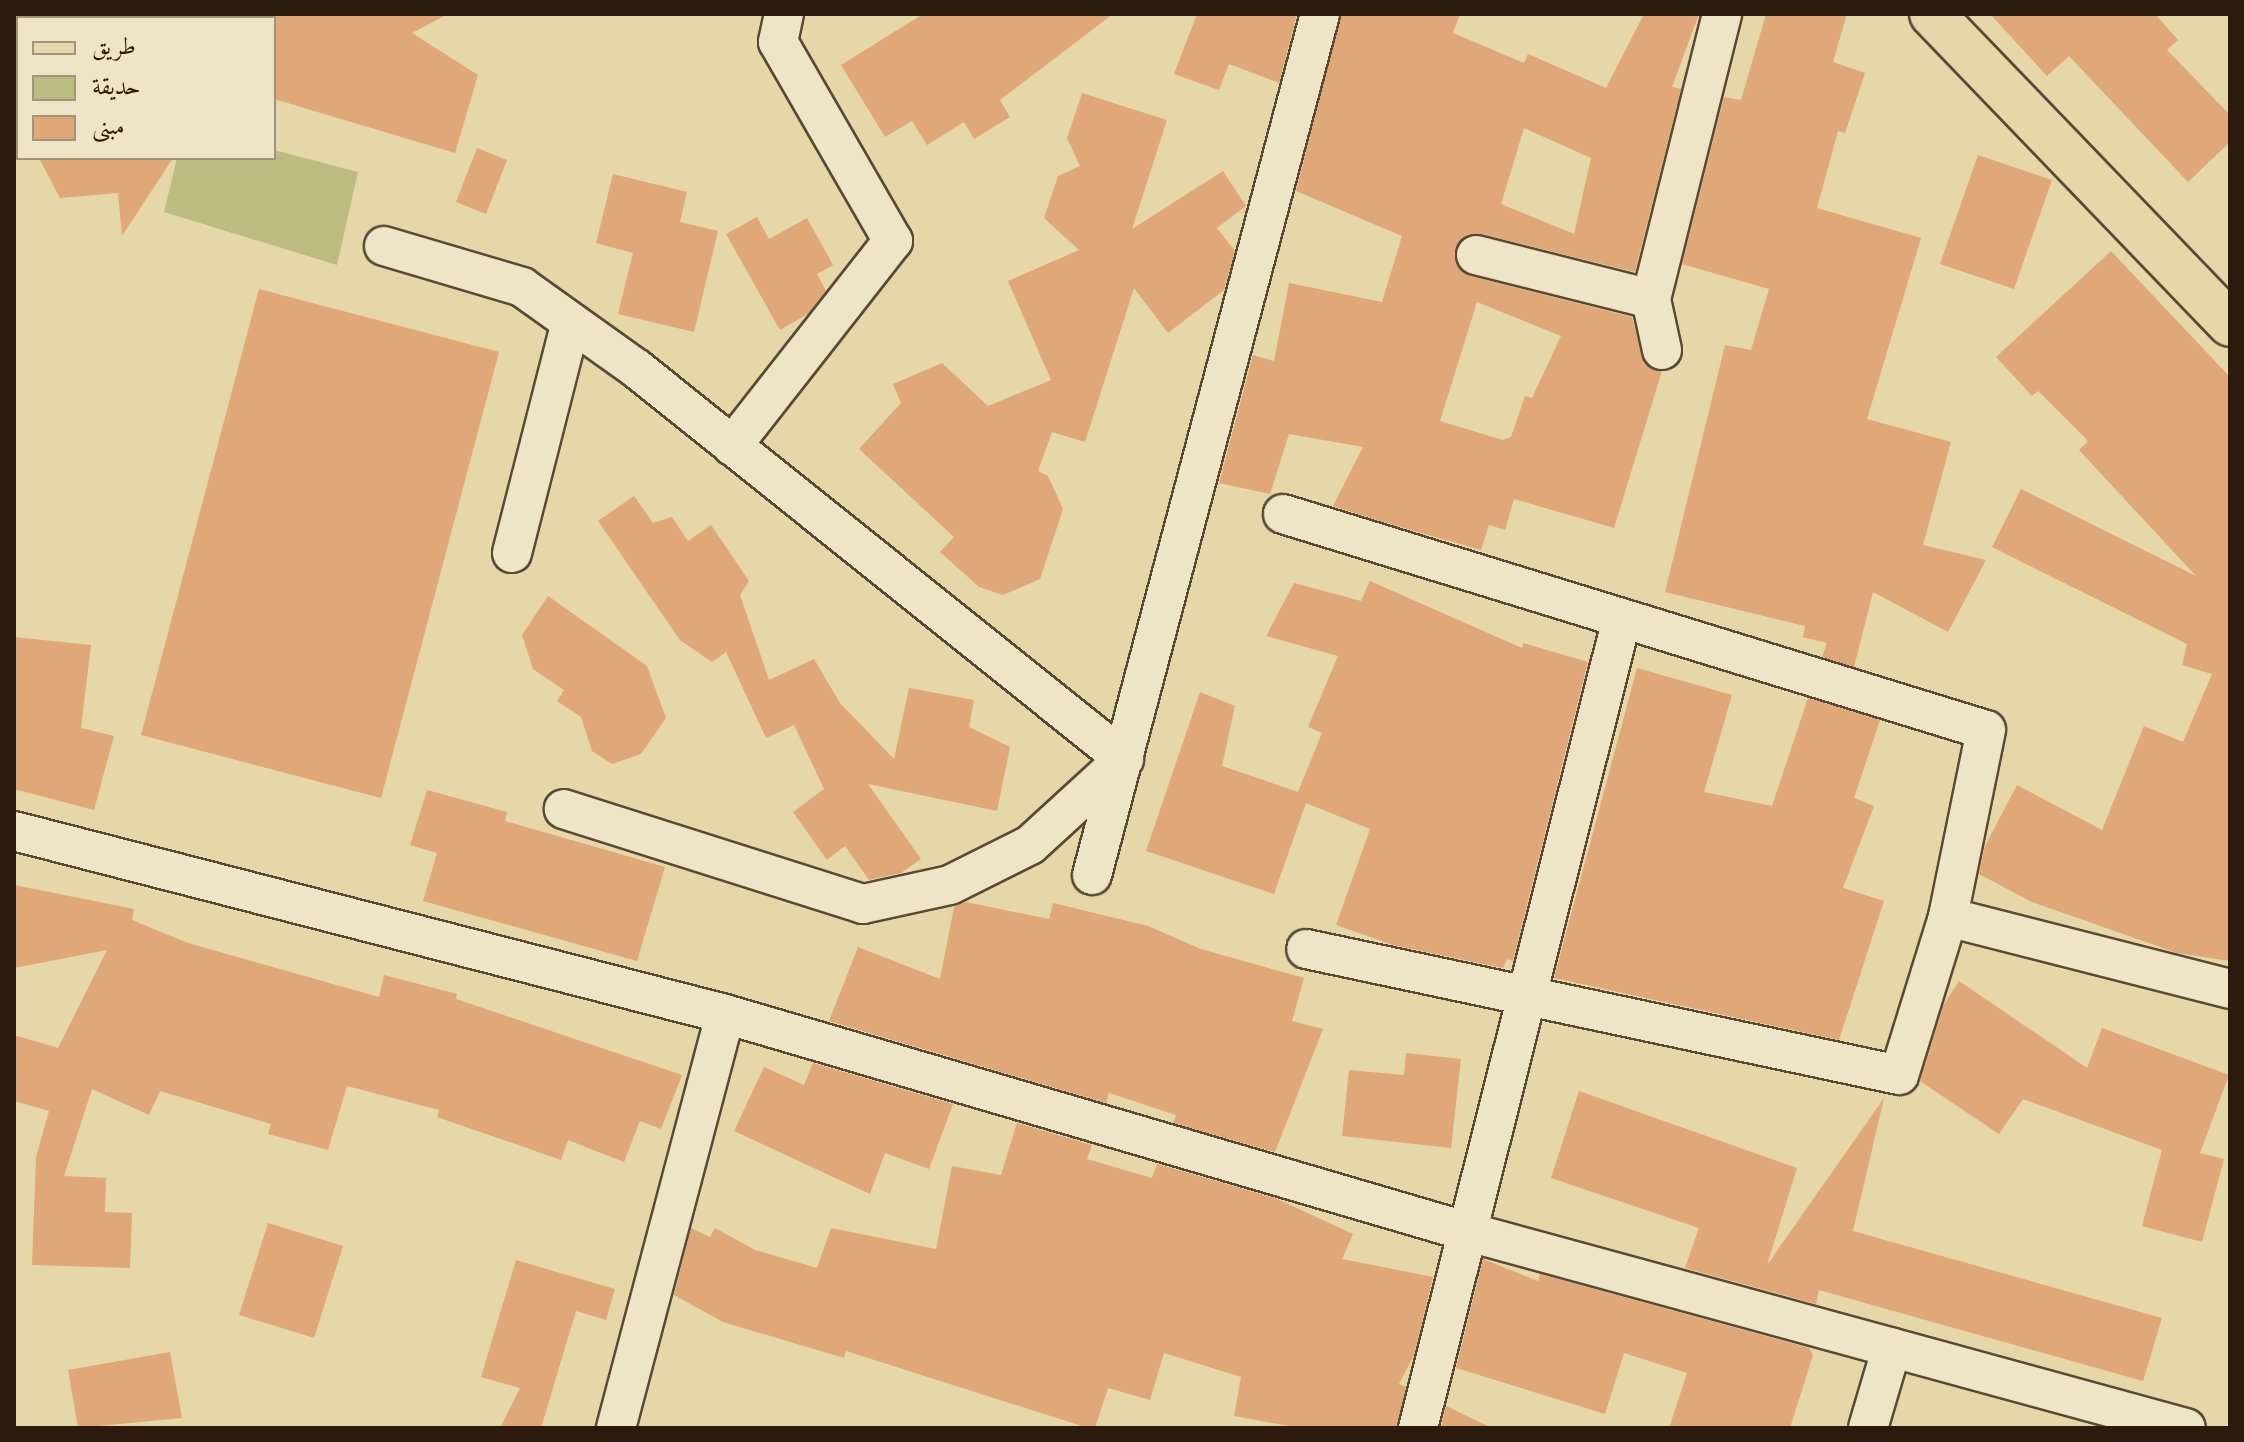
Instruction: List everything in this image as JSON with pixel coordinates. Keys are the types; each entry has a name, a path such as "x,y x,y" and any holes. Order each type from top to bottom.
{"main road":[{"path":"1932,14 2230,324"}],"street":[{"path":"732,446 893,241 778,42 784,14"},
{"path":"1092,875 1320,14"},
{"path":"1662,350 1651,299 1722,14"},
{"path":"384,246 522,287 732,446 1124,759"},
{"path":"1476,255 1651,299"},
{"path":"512,553 571,322"},
{"path":"1283,514 1986,730 1948,917 1899,1075 1306,949"},
{"path":"1418,1428 1472,1233 1622,618"},
{"path":"564,809 863,904 950,885 1030,845 1124,759"},
{"path":"14,831 725,1014 1472,1233 2186,1428"},
{"path":"1948,917 2230,989"},
{"path":"616,1428 725,1014"},
{"path":"1868,1428 1892,1347"}],"green space":[{"path":"276,151 358,172 337,265 164,212 177,160 276,160"}],"building":[{"path":"448,14 412,33 478,75 455,153 276,100 274,16"},
{"path":"923,14 1113,14 1000,100 1010,117 974,139 964,122 927,145 912,121 885,137 841,65"},
{"path":"1197,14 1297,14 1279,83 1229,64 1219,90 1174,74"},
{"path":"1341,14 1460,14 1453,33 1524,63 1528,54 1606,88 1644,14 1699,14 1672,87 1681,89 1635,272 1481,234 1461,239 1455,250 1460,270 1471,276 1632,317 1645,364 1662,371 1614,528 1514,499 1505,530 1489,525 1481,550 1393,525 1333,506 1363,447 1289,434 1270,494 1219,483 1253,355 1274,361 1289,283 1382,302 1402,236 1296,191","holes":["1524,128 1591,158 1574,234 1501,204","1477,302 1561,336 1532,398 1525,396 1511,437 1503,440 1440,421"]},
{"path":"1766,14 1847,14 1833,62 1865,73 1845,133 1838,131 1817,208 1921,238 1867,419 1951,442 1923,545 1986,560 1948,632 1873,592 1854,667 1822,657 1827,643 1803,637 1805,626 1665,592 1725,345 1751,350 1769,289 1682,264 1724,97 1741,100"},
{"path":"1990,14 2155,14 2178,40 2167,50 2230,115 2230,142 2188,182 2069,56 2047,76"},
{"path":"1082,93 1167,120 1132,229 1223,171 1246,206 1217,228 1235,251 1224,290 1168,333 1134,288 1085,442 1052,432 1038,471 1048,476 1063,509 1040,579 1003,595 979,587 940,552 954,537 859,449 901,403 893,384 942,363 988,406 1051,380 1008,281 1079,250 1044,218 1058,176 1080,166 1067,138"},
{"path":"477,148 507,160 486,214 456,202"},
{"path":"1978,155 2052,180 2014,289 1940,264"},
{"path":"40,160 172,160 122,236 118,193 60,198"},
{"path":"613,174 687,192 680,222 718,231 694,332 618,314 633,253 596,243"},
{"path":"757,217 769,239 807,218 833,265 817,274 826,291 808,314 780,330 726,234"},
{"path":"2111,251 2230,377 2230,961 2177,953 2032,902 1979,874 1985,846 2017,785 2102,830 2144,726 2183,742 2212,674 2182,665 2187,644 1992,547 2021,489 2196,576 2079,450 2088,441 2038,391 2032,396 1996,357"},
{"path":"259,289 499,352 381,798 141,735"},
{"path":"634,496 653,523 672,517 688,541 711,525 749,581 740,595 769,680 814,659 840,703 894,759 909,688 974,700 969,727 1010,747 997,811 868,784 921,859 901,873 869,880 845,846 827,860 793,812 824,789 794,725 766,738 726,652 712,662 680,640 598,521"},
{"path":"1370,581 1522,648 1523,643 1588,662 1513,961 1507,959 1503,968 1393,945 1336,925 1370,829 1306,803 1274,894 1146,851 1200,692 1235,706 1222,766 1298,792 1322,733 1308,727 1338,656 1266,636 1294,583 1361,601"},
{"path":"548,596 647,666 666,718 641,754 612,764 592,751 581,717 557,701 564,690 533,669 522,635"},
{"path":"14,637 91,645 81,728 114,736 94,810 14,789"},
{"path":"1637,668 1732,695 1704,792 1772,806 1808,698 1880,720 1854,798 1874,806 1843,888 1884,901 1839,1040 1554,978"},
{"path":"427,790 507,812 505,821 665,867 637,961 423,901 437,853 410,845"},
{"path":"14,885 134,909 132,920 188,943 379,997 384,975 457,994 456,999 682,1075 661,1129 640,1121 624,1162 568,1140 561,1160 437,1117 439,1110 347,1086 328,1150 268,1134 271,1124 160,1091 149,1115 92,1089 64,1176 106,1178 105,1212 132,1213 130,1268 32,1265 36,1157 49,1111 14,1101 14,1035 58,1048 107,950 14,968"},
{"path":"966,902 1049,919 1053,903 1148,926 1201,949 1304,978 1292,1021 1323,1029 1275,1152 1173,1123 1176,1115 1109,1093 1106,1103 829,1021 858,947 940,979 954,907"},
{"path":"1959,981 2087,1068 2102,1028 2229,1075 2200,1153 2224,1159 2202,1242 2142,1226 2162,1150 2023,1099 1999,1134 1920,1081 1944,1004"},
{"path":"1406,1053 1461,1059 1451,1148 1342,1136 1349,1070 1404,1075"},
{"path":"813,1063 953,1104 929,1169 885,1153 870,1194 734,1131 764,1067 804,1085"},
{"path":"1579,1091 1797,1168 1767,1265 1884,1098 1853,1231 2162,1318 2143,1381 1819,1290 1816,1304 1685,1268 1699,1228 1551,1178"},
{"path":"1017,1123 1092,1145 1087,1159 1152,1178 1157,1164 1275,1198 1353,1234 1342,1259 1433,1277 1414,1355 1399,1384 1406,1387 1397,1428 1300,1428 1234,1416 1241,1377 1164,1353 1150,1400 1108,1388 1095,1428 1088,1428 846,1351 844,1358 723,1322 674,1295 691,1228 710,1237 715,1228 755,1250 817,1268 831,1228 936,1249 952,1166 1001,1175"},
{"path":"268,1223 343,1246 314,1338 239,1315"},
{"path":"1483,1259 1538,1281 1540,1274 1809,1348 1813,1355 1790,1428 1669,1428 1687,1373 1624,1353 1605,1414 1456,1368"},
{"path":"516,1260 615,1289 606,1320 576,1311 541,1428 500,1428 520,1388 481,1377"},
{"path":"170,1352 182,1418 78,1428 68,1370"},
{"path":"1446,1406 1492,1428 1441,1428"}]}
